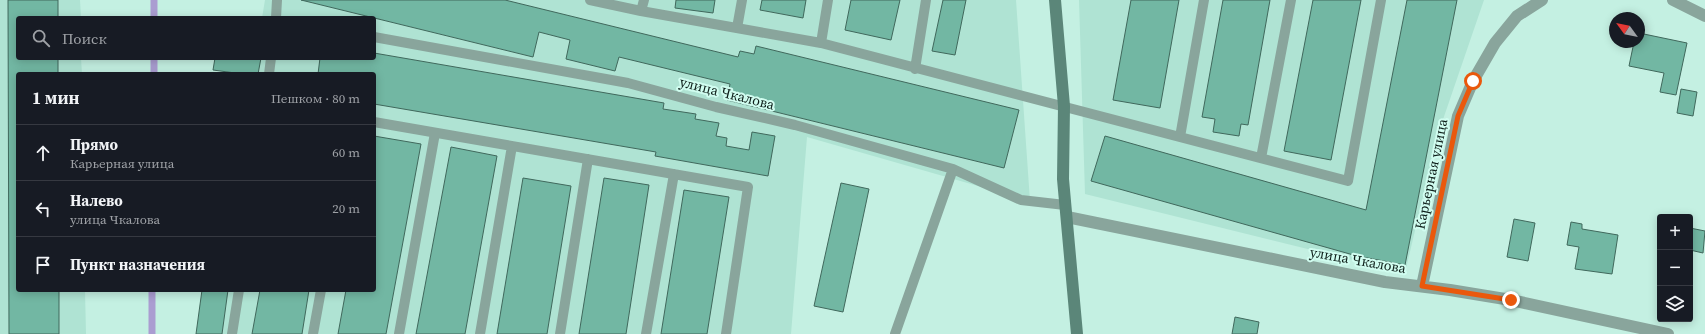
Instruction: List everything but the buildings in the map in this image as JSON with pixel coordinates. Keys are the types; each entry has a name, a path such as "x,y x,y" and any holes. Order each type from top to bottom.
{"main road":[{"path":"1055,0 1064,106 1063,179 1077,334"}],"street":[{"name":"Карьерная улица","path":"1422,286 1458,116 1473,81 1495,43 1517,16 1542,0"},
{"path":"1673,0 1705,16"},
{"name":"улица Чкалова","path":"1066,217 1385,282 1422,286 1525,303 1668,334"}],"lane":[{"path":"276,16 277,0"},
{"path":"590,0 642,11 821,43 915,69 1180,136 1348,181 1381,0"},
{"path":"642,11 644,0"},
{"path":"737,28 742,0"},
{"path":"821,43 828,0"},
{"path":"915,69 926,0"},
{"path":"1180,136 1204,0"},
{"path":"1261,158 1291,0"},
{"name":"улица Чкалова","path":"376,36 628,83 716,107 795,125 953,170 1021,200 1065,205"},
{"path":"269,72 271,60"},
{"path":"376,122 748,187 726,334"},
{"path":"399,334 435,133"},
{"path":"480,334 512,146"},
{"path":"560,334 588,159"},
{"path":"895,334 953,170"},
{"path":"646,334 674,174"},
{"path":"232,334 239,292"},
{"path":"313,334 321,292"}],"shaded area":[{"path":"0,0 80,0 81,16 16,16 16,60 81,60 82,72 16,72 16,292 85,292 86,334 0,334"},
{"path":"265,0 1016,0 1030,201 807,137 791,334 215,334 222,292 376,292 376,72 254,72 256,60 376,60 376,16 262,16"},
{"path":"1079,0 1484,0 1437,137 1405,273 1085,194"}],"waterway":[{"path":"154,0 154,16"},
{"path":"154,60 154,72"},
{"path":"152,292 152,334"}],"route":[{"path":"1473,81 1458,116 1422,286 1511,300"}]}
